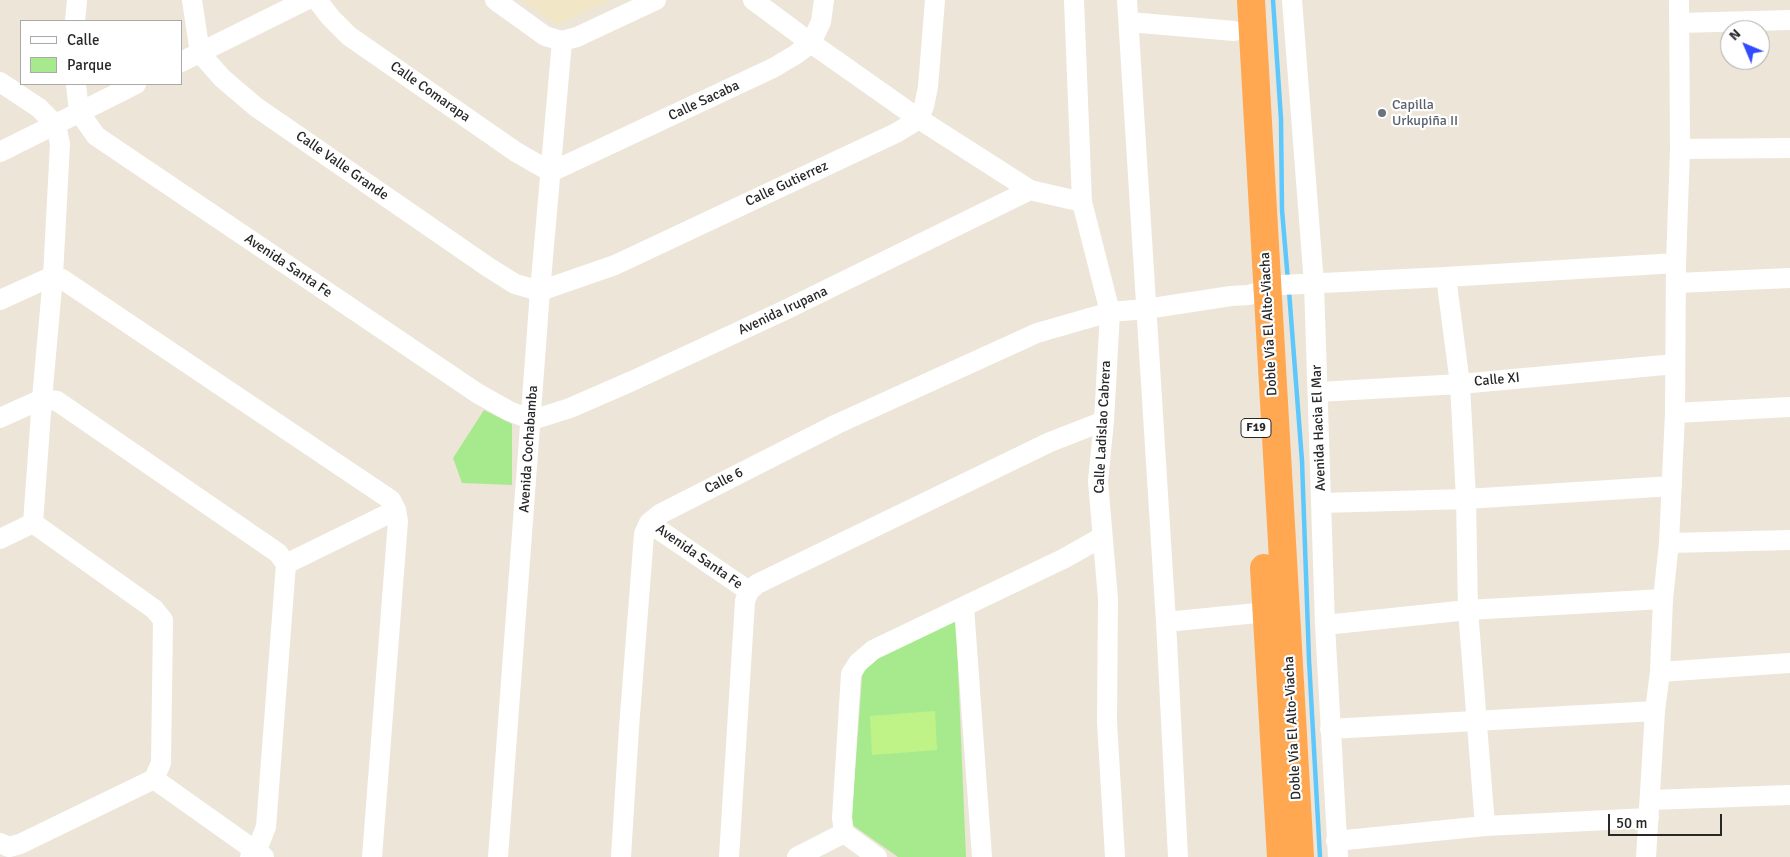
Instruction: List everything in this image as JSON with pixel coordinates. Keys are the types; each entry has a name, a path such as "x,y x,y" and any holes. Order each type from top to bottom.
{"highway":[{"name":"Doble Vía El Alto-Viacha","path":"1232,0 1234,31 1282,287 1267,612 1281,857"},
{"name":"Doble Vía El Alto-Viacha","path":"1250,0 1282,287 1300,857"}],"street":[{"path":"76,20 77,0"},
{"path":"192,0 200,53"},
{"path":"182,62 306,0"},
{"name":"Calle Comarapa","path":"317,0 330,18 350,36 516,152 551,172"},
{"path":"495,0 545,36 562,41 577,37 656,0"},
{"path":"752,0 919,119 1030,190 1082,202"},
{"path":"811,43 821,22 824,0"},
{"path":"919,119 928,87 935,0"},
{"name":"Calle Ladislao Cabrera","path":"1074,0 1082,202 1110,312 1104,420 1098,481 1108,599 1107,722 1115,857"},
{"path":"1127,0 1166,622 1178,857"},
{"name":"Avenida Hacia El Mar","path":"1292,0 1282,287 1318,392 1325,624 1337,849"},
{"path":"1646,857 1655,711 1660,672 1663,599 1669,543 1675,413 1676,263 1680,149 1679,0"},
{"path":"1679,23 1790,20"},
{"path":"1128,22 1234,31"},
{"name":"Avenida Cochabamba","path":"498,857 532,420 540,290 562,41"},
{"name":"Calle Sacaba","path":"551,172 773,68 811,43"},
{"name":"Calle Valle Grande","path":"200,53 222,78 256,107 488,267 515,284 540,290"},
{"path":"0,82 38,108 56,125 60,144 53,276 33,523"},
{"name":"Avenida Santa Fe","path":"76,85 79,112 96,136 477,393 509,411 532,420"},
{"path":"0,152 134,85"},
{"name":"Calle Gutierrez","path":"540,290 615,265 896,132 919,119"},
{"path":"1680,149 1790,148"},
{"name":"Avenida Irupana","path":"532,420 570,408 632,381 792,307 1030,190"},
{"name":"Calle 6","path":"649,523 660,514 837,424 1037,333 1110,312 1146,309 1282,287 1676,263"},
{"path":"0,300 53,276 62,279 391,500 396,510 398,521 372,857"},
{"path":"1446,277 1460,384 1466,499 1468,610 1485,826"},
{"path":"1676,284 1790,278"},
{"name":"Calle XI","path":"1318,392 1460,384 1675,364"},
{"path":"0,418 42,399 57,401 278,553 286,564 266,827 257,855 154,779"},
{"path":"1675,413 1790,407"},
{"path":"729,857 745,601 748,592 757,584 1050,442 1104,420"},
{"path":"1321,503 1466,499 1672,486"},
{"path":"286,564 396,510"},
{"path":"0,539 33,523"},
{"path":"0,842 9,847 20,844 154,779 161,763 163,620 154,609 33,523"},
{"path":"621,857 643,544 644,534 649,523"},
{"name":"Avenida Santa Fe","path":"649,523 748,592"},
{"path":"877,857 844,833 842,818 851,674 858,663 873,650 1065,558 1102,537"},
{"path":"1669,543 1790,540"},
{"path":"1325,624 1468,610 1663,599"},
{"path":"964,607 982,857"},
{"path":"1166,622 1267,612"},
{"path":"1660,672 1790,663"},
{"path":"1330,729 1655,711"},
{"path":"1337,849 1485,826 1790,795"},
{"path":"797,857 844,833"}],"shaded area":[{"path":"522,0 611,0 557,25"}],"green space":[{"path":"484,410 512,424 512,485 462,483 453,458"},
{"path":"956,620 966,857 898,857 851,824 863,665"},
{"path":"935,711 937,750 872,755 870,716"}],"waterway":[{"path":"1273,0 1281,119 1282,210 1288,281"},
{"path":"1289,291 1302,461 1309,660 1320,857"}],"place":[{"name":"Capilla Urkupiña II","path":"1382,113"}]}
